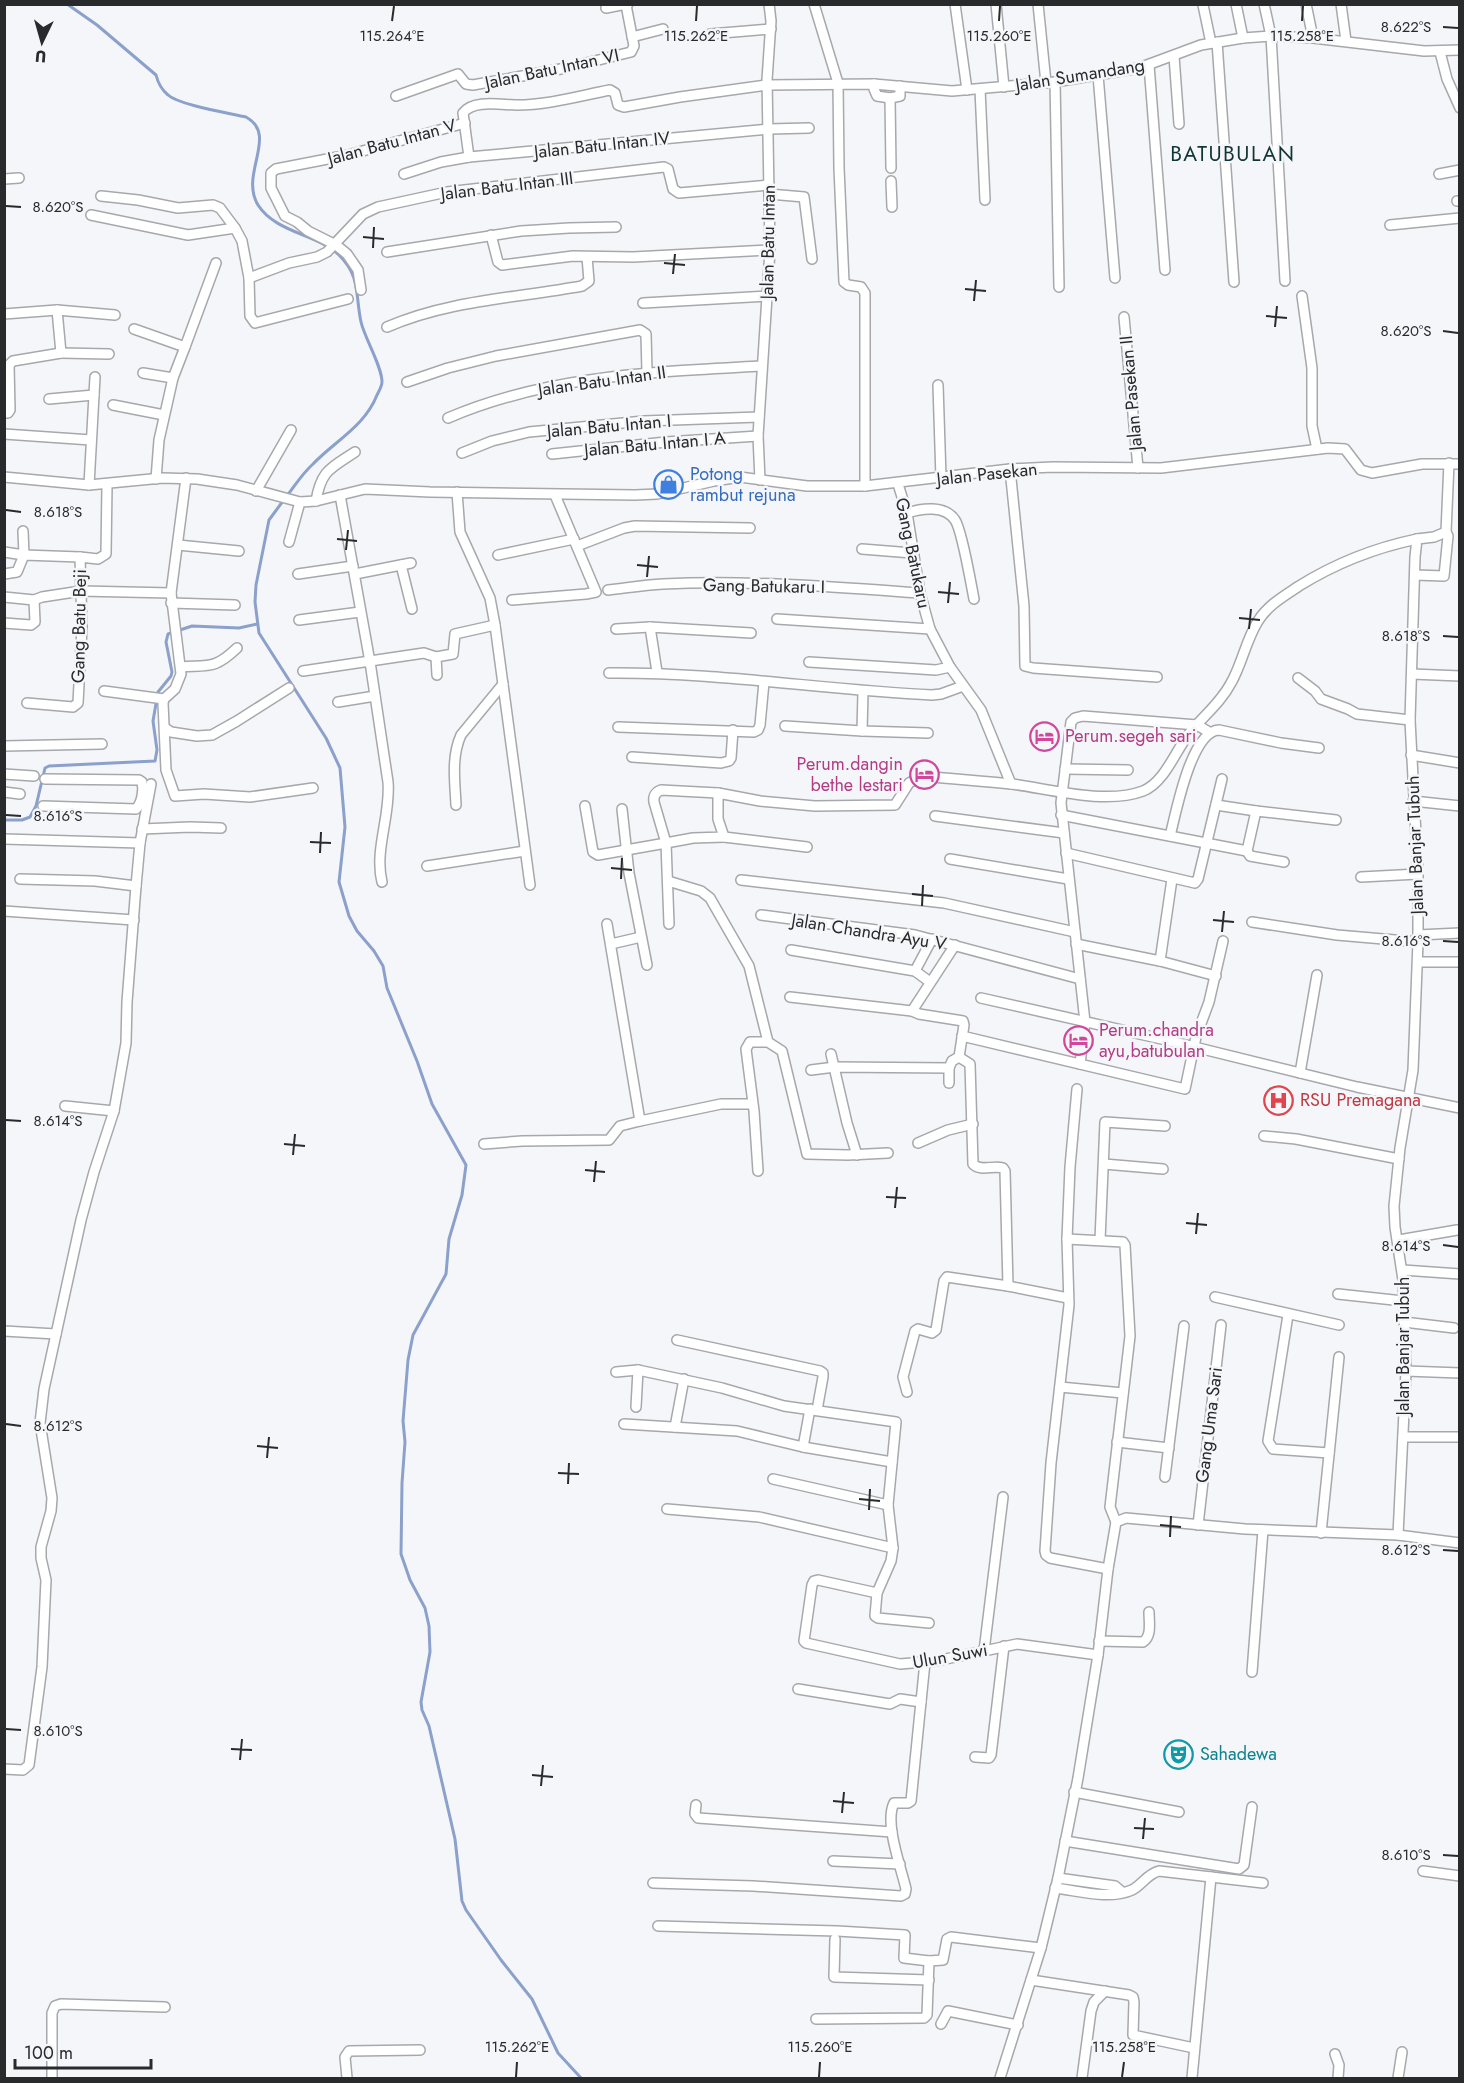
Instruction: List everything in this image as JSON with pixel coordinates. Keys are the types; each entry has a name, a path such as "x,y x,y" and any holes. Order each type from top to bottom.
{"street":[{"name":"Jalan Batu Intan","path":"760,480 758,436 761,366 770,250 767,85 771,29 769,4"},
{"path":"814,4 838,83 844,282 861,287 865,293 865,486"},
{"path":"955,4 967,90"},
{"path":"996,4 1004,87"},
{"path":"1038,4 1050,83 1059,287"},
{"path":"1236,4 1243,38"},
{"path":"1264,4 1271,36 1285,281"},
{"path":"1306,4 1313,38"},
{"path":"1341,4 1346,41"},
{"path":"606,8 626,5"},
{"name":"Jalan Batu Intan VI","path":"396,96 458,74 466,84 473,86 566,68 633,50 626,5"},
{"path":"1203,5 1214,42 1234,282"},
{"path":"632,37 663,29"},
{"path":"710,34 771,29"},
{"name":"Jalan Sumandang","path":"767,85 838,83 967,90 1050,83 1149,65 1214,42 1271,36 1346,41 1440,52 1460,50"},
{"path":"1440,52 1447,79 1460,108"},
{"path":"1174,56 1179,124"},
{"path":"1149,65 1164,270"},
{"path":"1098,75 1116,278"},
{"path":"874,84 877,96 890,98 900,96 900,86"},
{"name":"Jalan Batu Intan V","path":"332,248 285,216 271,188 270,176 276,169 348,155 465,123 463,113 466,109 482,105 537,104 610,90 615,93 618,105 624,107 767,85"},
{"path":"981,89 985,200"},
{"path":"890,98 891,168"},
{"path":"465,123 469,157"},
{"name":"Jalan Batu Intan IV","path":"404,174 441,162 469,157 769,129 809,128"},
{"name":"Jalan Batu Intan III","path":"332,248 363,214 378,207 447,192 664,167 668,169 673,189 679,193 769,189"},
{"path":"1439,174 1460,170"},
{"path":"4,179 19,178"},
{"path":"891,181 892,207"},
{"path":"769,189 804,197 812,259"},
{"path":"101,196 178,208 213,205 220,208 242,241 249,278 250,316 255,323 348,299"},
{"path":"91,215 188,235 235,228"},
{"path":"1390,225 1460,218"},
{"path":"387,252 492,235 550,229 616,227"},
{"path":"492,235 498,262 502,265 573,256 633,257 770,250"},
{"path":"249,278 289,263 317,257 332,248 356,263 361,290"},
{"path":"387,327 408,318 450,307 582,286 589,281 587,257"},
{"path":"156,479 159,440 173,378 216,263"},
{"path":"642,303 768,296"},
{"path":"1302,296 1312,368 1312,422 1317,449"},
{"path":"57,310 61,353"},
{"path":"4,314 57,310 115,315"},
{"name":"Jalan Pasekan II","path":"1124,317 1138,468"},
{"path":"134,329 185,347"},
{"path":"407,382 448,368 496,356 637,330 646,334 647,372"},
{"path":"4,413 10,410 7,382 9,366 14,361 61,353 109,354"},
{"name":"Jalan Batu Intan II","path":"448,418 477,405 524,392 585,380 647,372 761,366"},
{"path":"143,373 173,378"},
{"path":"89,486 95,377"},
{"path":"938,385 941,478"},
{"path":"48,399 94,395"},
{"path":"113,405 164,415"},
{"name":"Jalan Batu Intan I","path":"462,453 483,444 529,432 644,421 759,417"},
{"path":"256,491 291,430"},
{"path":"4,434 91,440"},
{"name":"Jalan Batu Intan I A","path":"552,454 666,442 758,436"},
{"name":"Jalan Pasekan","path":"4,477 89,486 186,478 225,482 300,502 316,501 365,489 555,495 646,495 740,477 807,486 865,486 898,484 1010,469 1161,468 1317,449 1345,449 1361,470 1372,473 1422,464 1454,463"},
{"path":"316,501 322,477 332,467 355,452"},
{"path":"1415,575 1444,576 1448,536 1446,532 1454,463"},
{"path":"1010,469 1024,606 1025,666 1157,677"},
{"path":"186,478 171,598 181,667 178,684 164,699 163,710 166,770 175,796 204,794 250,797 313,788"},
{"name":"Gang Batukaru","path":"898,484 907,513 912,553 930,628 950,667 981,710 1011,784"},
{"name":"Gang Batu Beji","path":"27,703 73,707 78,703 82,627 80,557 98,559 106,554 106,485"},
{"path":"457,492 460,532 490,598 502,684 508,709 530,885"},
{"path":"340,495 370,662 388,792 380,862 382,882"},
{"path":"512,600 586,594 596,591 555,495"},
{"path":"289,542 300,502"},
{"path":"907,513 921,509 944,511 956,521 974,599"},
{"path":"498,555 575,543 635,526 750,528"},
{"path":"4,574 17,572 24,555 23,531"},
{"path":"669,924 666,843 654,802 654,795 657,792 661,790 718,793 760,801 815,806 891,805 898,802 909,783 922,776 1114,795 1143,791 1159,778 1188,735 1224,695 1258,621 1279,599 1327,569 1387,545 1434,537 1446,532"},
{"name":"Jalan Banjar Tubuh","path":"1398,1535 1406,1371 1403,1269 1395,1227 1394,1206 1415,1039 1418,962 1418,874 1410,720 1417,539"},
{"path":"178,545 239,551"},
{"path":"862,549 912,553"},
{"path":"4,552 80,557"},
{"path":"298,574 406,564 412,609"},
{"name":"Gang Batukaru I","path":"608,590 661,584 710,584 829,587 920,593"},
{"path":"4,597 34,600 81,591 235,605"},
{"path":"4,623 32,625 35,622 34,600"},
{"path":"299,620 360,612"},
{"path":"777,619 930,628"},
{"path":"303,671 424,653 436,657 453,654 454,637 458,632 495,625"},
{"path":"650,627 657,672"},
{"path":"616,629 650,627 751,633"},
{"path":"181,667 217,664 225,660 237,648"},
{"path":"436,657 436,675"},
{"path":"809,662 936,670 950,667"},
{"path":"609,673 657,672 862,692 932,695 963,686"},
{"path":"1412,674 1460,676"},
{"path":"1298,678 1315,691 1321,699 1357,714 1410,720"},
{"path":"618,727 758,730 764,682"},
{"path":"456,805 455,759 461,735 502,684"},
{"path":"165,728 171,732 197,736 212,735 289,688"},
{"path":"104,691 164,699"},
{"path":"862,692 862,731"},
{"path":"338,702 375,696"},
{"path":"1080,1064 1085,1022 1068,879 1061,791 1071,722 1083,716 1197,725 1209,732"},
{"path":"784,726 928,733"},
{"path":"632,757 721,763 729,761 733,730"},
{"path":"1170,836 1184,781 1204,736 1209,732 1219,730 1281,743 1319,748"},
{"path":"4,746 102,744"},
{"path":"1411,754 1460,763"},
{"path":"1065,769 1128,770"},
{"path":"43,806 136,809 140,805 147,785 166,770"},
{"path":"4,774 34,776"},
{"path":"45,779 139,780 147,785"},
{"path":"1066,853 1172,879 1192,883 1197,881 1222,779"},
{"path":"4,1769 23,1770 29,1765 42,1667 46,1580 41,1547 51,1511 52,1498 40,1423 41,1410 81,1220 114,1111 126,1043 136,886 147,785"},
{"path":"4,792 20,794"},
{"path":"718,793 718,819 724,837"},
{"path":"1413,801 1460,806"},
{"path":"1216,805 1336,820"},
{"path":"585,806 595,855 693,838 724,837 807,847"},
{"path":"622,809 629,873 647,965"},
{"path":"1256,811 1247,851 1250,856 1284,862"},
{"path":"1062,815 1247,851"},
{"path":"935,816 1064,833"},
{"path":"142,829 190,826 221,828"},
{"path":"4,838 140,843"},
{"path":"427,866 525,851"},
{"path":"950,859 1068,879"},
{"path":"1361,877 1418,874"},
{"path":"20,879 95,881 136,886"},
{"path":"1160,961 1172,879"},
{"path":"741,880 944,903 1075,933"},
{"path":"668,881 701,891 710,898 749,966 768,1042"},
{"path":"4,911 134,920"},
{"name":"Jalan Chandra Ayu V","path":"761,915 915,935 1080,979"},
{"path":"1252,922 1337,934 1418,939 1460,933"},
{"path":"607,924 640,1121"},
{"path":"611,944 641,937"},
{"path":"915,971 932,939"},
{"path":"962,1036 1185,1089 1193,1047 1209,1002 1223,941"},
{"path":"1076,944 1160,961 1216,976"},
{"path":"912,1011 955,945"},
{"path":"791,950 915,971 930,982"},
{"path":"1418,962 1460,962"},
{"path":"1300,1073 1317,975"},
{"path":"790,997 912,1011 963,1021 959,1057"},
{"path":"981,998 1460,1108"},
{"path":"758,1171 747,1046 750,1042 768,1042 778,1047 784,1056 807,1154 888,1154"},
{"path":"831,1054 857,1155"},
{"path":"949,1083 952,1061 959,1057"},
{"path":"959,1057 970,1064 973,1164 981,1168 999,1167 1005,1171 1008,1286"},
{"path":"811,1070 835,1067 950,1068"},
{"path":"1077,1089 1070,1167 1067,1239 1068,1299 1047,1508 1045,1551 1047,1557 1108,1569"},
{"path":"484,1144 609,1140 620,1126 720,1104 752,1104"},
{"path":"65,1106 114,1111"},
{"path":"1100,1240 1105,1122 1165,1126"},
{"path":"918,1143 948,1130 973,1124"},
{"path":"1264,1136 1296,1139 1399,1159"},
{"path":"1104,1164 1163,1169"},
{"path":"1399,1240 1456,1230"},
{"path":"1000,2079 1041,1948 1065,1841 1098,1655 1116,1522 1110,1507 1130,1335 1125,1245 1123,1242 1067,1239"},
{"path":"1403,1269 1460,1274"},
{"path":"908,1392 903,1377 915,1331 918,1329 932,1333 936,1330 944,1279 949,1277 1008,1286 1068,1299"},
{"path":"1338,1294 1403,1301"},
{"path":"1215,1297 1339,1325"},
{"path":"1288,1315 1268,1441 1273,1449 1329,1454"},
{"path":"1404,1322 1454,1328"},
{"name":"Gang Uma Sari","path":"1197,1525 1221,1325"},
{"path":"1165,1477 1184,1326"},
{"path":"4,1331 56,1334"},
{"path":"677,1340 823,1373 803,1447"},
{"path":"1321,1533 1339,1357"},
{"path":"616,1372 638,1370 684,1379 784,1406 896,1422 888,1505 893,1548 891,1561 877,1593 875,1612 878,1618 929,1623"},
{"path":"636,1407 638,1370"},
{"path":"1406,1371 1460,1373"},
{"path":"675,1427 684,1379"},
{"path":"1060,1387 1123,1393"},
{"path":"624,1424 737,1431 803,1447 892,1462"},
{"path":"1403,1437 1460,1437"},
{"path":"1117,1442 1169,1448"},
{"path":"773,1479 888,1505"},
{"path":"984,1651 1003,1497"},
{"path":"667,1509 759,1517 893,1548"},
{"path":"1116,1522 1126,1518 1263,1530 1398,1535 1460,1543"},
{"path":"1252,1672 1263,1530"},
{"name":"Ulun Suwi","path":"877,1593 814,1581 804,1641 893,1663 925,1662 1024,1644 1098,1655"},
{"path":"1100,1641 1143,1642 1147,1640 1149,1612"},
{"path":"975,1757 988,1758 991,1755 1004,1646"},
{"path":"653,1883 753,1886 901,1896 905,1894 906,1889 892,1832 893,1804 911,1801 925,1662"},
{"path":"798,1689 890,1704 900,1700 921,1702"},
{"path":"1074,1792 1179,1812"},
{"path":"696,1805 695,1814 698,1818 892,1832"},
{"path":"1065,1841 1239,1869 1244,1866 1252,1807"},
{"path":"833,1861 900,1864"},
{"path":"1056,1883 1114,1896 1134,1888 1150,1874 1159,1870 1263,1883"},
{"path":"1423,1871 1460,1876"},
{"path":"1192,2079 1211,1877"},
{"path":"658,1926 905,1935 904,1958 929,1961 943,1960 945,1944 951,1937 1041,1948"},
{"path":"835,1939 834,1977 929,1980"},
{"path":"816,2019 920,2019 927,2015 929,1961"},
{"path":"1031,1980 1133,1997 1133,2035 1194,2048"},
{"path":"1082,2079 1091,2011 1094,2002 1105,1991"},
{"path":"52,2079 52,2013 55,2006 61,2004 165,2007"},
{"path":"941,2024 948,2011 1018,2025"},
{"path":"347,2079 345,2057 350,2051 420,2050"},
{"path":"1398,2079 1402,2052"},
{"path":"1335,2054 1339,2065 1338,2079"}],"waterway":[{"path":"67,4 97,25 156,75 160,86 174,99 246,117 255,125 259,134 259,145 253,193 258,205 275,222 330,248 339,255 351,271 356,286 361,322 379,368 382,385 365,416 309,468 287,496"},
{"path":"283,501 269,520 256,585 255,602 259,633 326,738 340,768 345,827 339,882 349,916 357,931 383,966 387,988 432,1104 466,1165 462,1195 449,1239 446,1274 413,1335 408,1360 403,1421 405,1442 401,1554 410,1580 425,1608 429,1626 430,1652 421,1702 422,1710 429,1726 455,1839 462,1901 501,1960 532,1999 558,2053 581,2078"},
{"path":"4,820 22,820 30,817 36,806 45,768 49,766 155,761 157,750 153,721 158,692 172,672 166,642 168,634 192,626 239,628 257,624"}],"place":[{"name":"Potong rambut rejuna","path":"669,484"},
{"name":"Perum.segeh sari","path":"1044,736"},
{"name":"Perum.dangin bethe lestari","path":"924,774"},
{"name":"Perum.chandra ayu,batubulan","path":"1078,1040"},
{"name":"RSU Premagana","path":"1279,1100"},
{"name":"Sahadewa","path":"1179,1754"}],"district":[{"name":"BATUBULAN","path":"1233,154"}]}
